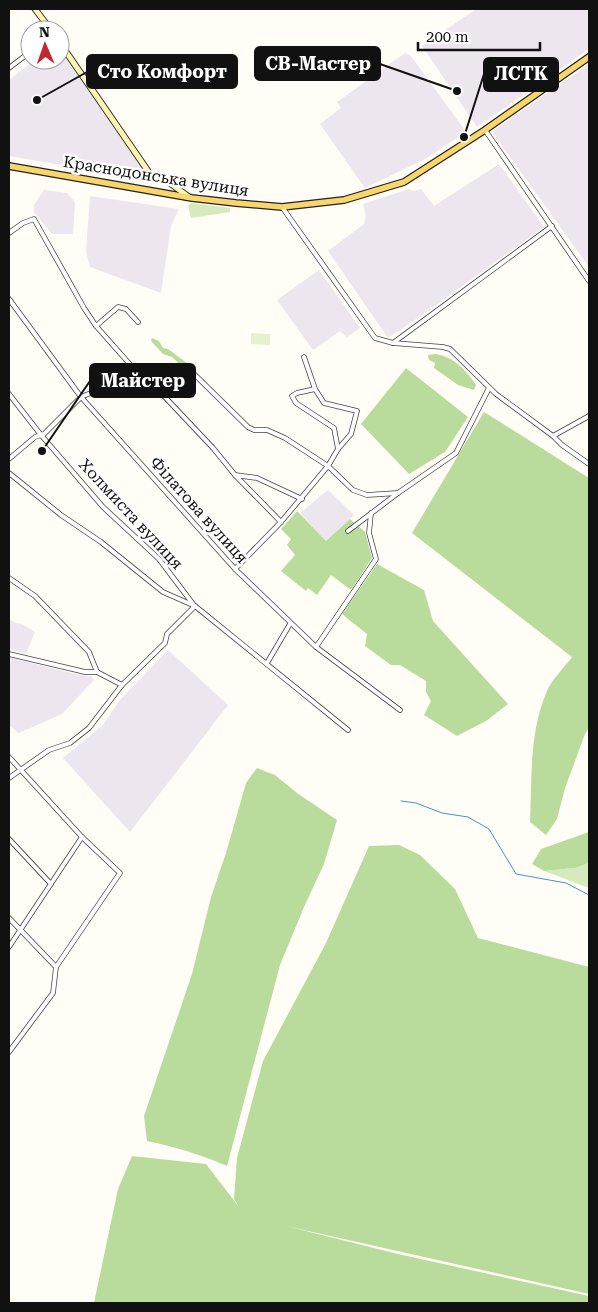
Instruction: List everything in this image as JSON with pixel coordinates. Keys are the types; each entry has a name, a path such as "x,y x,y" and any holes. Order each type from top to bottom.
{"main road":[{"name":"Краснодонська вулиця","path":"9,166 192,198 282,207 344,200 404,182 485,130 589,57"}],"street":[{"path":"35,9 43,20"},
{"path":"70,58 150,174 192,198"},
{"path":"9,68 20,60"},
{"path":"485,130 589,281"},
{"path":"282,207 376,338 393,343 450,349 490,388 589,464"},
{"path":"9,233 23,223 34,219 96,326 135,370 163,395 281,522"},
{"path":"393,343 552,226"},
{"name":"Філатова вулиця","path":"9,299 81,397 235,570 316,647 400,710"},
{"path":"96,326 118,307 126,308 138,322"},
{"path":"235,570 302,499 328,466 338,449 352,434 357,411 324,403 315,390 304,357"},
{"path":"163,395 193,373 248,427 254,430 267,430 285,438 328,466 353,490 367,495 398,493"},
{"path":"9,459 35,437 44,434 81,397 105,387 119,386 127,390 147,391 163,395"},
{"path":"348,531 398,493 456,453 490,388"},
{"path":"315,390 297,392 292,396 296,403 334,428 338,449"},
{"name":"Холмиста вулиця","path":"9,394 41,435 102,506 159,559 194,606"},
{"path":"553,436 589,416"},
{"path":"9,473 61,515 101,542 163,592 194,606 348,730"},
{"path":"236,475 257,478 302,499"},
{"path":"316,647 376,559 369,533 372,513"},
{"path":"9,578 35,596 89,652 97,672"},
{"path":"9,778 49,750 70,743 90,728 122,685 165,643 167,634 194,606"},
{"path":"267,663 290,624"},
{"path":"9,654 85,672 97,672 122,685"},
{"path":"9,757 82,837 120,873 56,967 53,993 9,1052"},
{"path":"9,947 82,837"},
{"path":"9,839 50,884"},
{"path":"9,918 56,967"}],"shaded area":[{"path":"476,9 589,9 589,49 477,127 422,46"},
{"path":"405,53 411,56 466,132 425,159 365,188 320,124 341,108 337,102"},
{"path":"70,64 147,176 147,180 9,156 9,80 22,70 70,70"},
{"path":"589,64 589,267 493,133 494,130"},
{"path":"499,164 544,227 432,308 429,305 431,309 388,338 328,251 364,224 366,216 363,204 409,189 414,191 421,189 434,206"},
{"path":"44,190 67,193 75,202 73,234 52,234 34,212 34,205"},
{"path":"90,196 179,209 171,226 161,293 90,267 86,251"},
{"path":"319,270 360,328 347,337 340,331 313,350 277,300"},
{"path":"328,490 354,515 326,541 300,513"},
{"path":"9,619 35,632 26,654 9,649"},
{"path":"168,650 228,705 130,832 63,758 103,725 119,701"},
{"path":"9,657 75,674 91,676 94,680 62,714 19,733 9,725"}],"green space":[{"path":"192,203 230,208 230,212 191,218 188,205"},
{"path":"251,333 270,334 270,345 251,344"},
{"path":"152,338 159,341 163,348 168,349 191,366 190,372 172,357 163,354 151,341"},
{"path":"436,354 454,361 464,369 476,385 474,390 458,385 434,368 435,363 429,360 428,355"},
{"path":"406,368 468,417 445,452 409,474 361,424"},
{"path":"484,412 589,478 589,728 565,788 557,819 546,835 530,822 534,739 541,707 547,691 572,657 412,533"},
{"path":"297,511 326,541 350,519 365,532 372,558 351,590 331,575 317,595 308,588 306,591 281,571 295,555 287,545 291,539 281,529"},
{"path":"377,564 424,590 433,621 508,704 486,721 457,736 424,715 431,701 426,692 426,681 400,665 391,665 365,646 367,634 342,614"},
{"path":"257,768 275,775 297,793 337,820 324,864 280,965 227,1166 187,1151 147,1141 144,1116 192,974 211,897 246,783"},
{"path":"589,832 589,863 575,868 544,871 532,864 541,849"},
{"path":"399,845 420,855 455,889 478,938 589,967 589,1294 286,1226 398,1254 589,1296 589,1303 94,1303 118,1189 132,1156 206,1164 239,1207 234,1199 237,1158 263,1061 326,943 369,846"},
{"path":"589,863 589,888 544,871 575,868"}],"waterway":[{"path":"401,801 416,803 442,813 468,817 489,829 516,874 566,883 589,895"}],"place":[{"name":"СВ-Мастер","path":"457,91"},
{"name":"Сто Комфорт","path":"37,100"},
{"name":"ЛСТК","path":"464,137"},
{"name":"Майстер","path":"42,451"}]}
